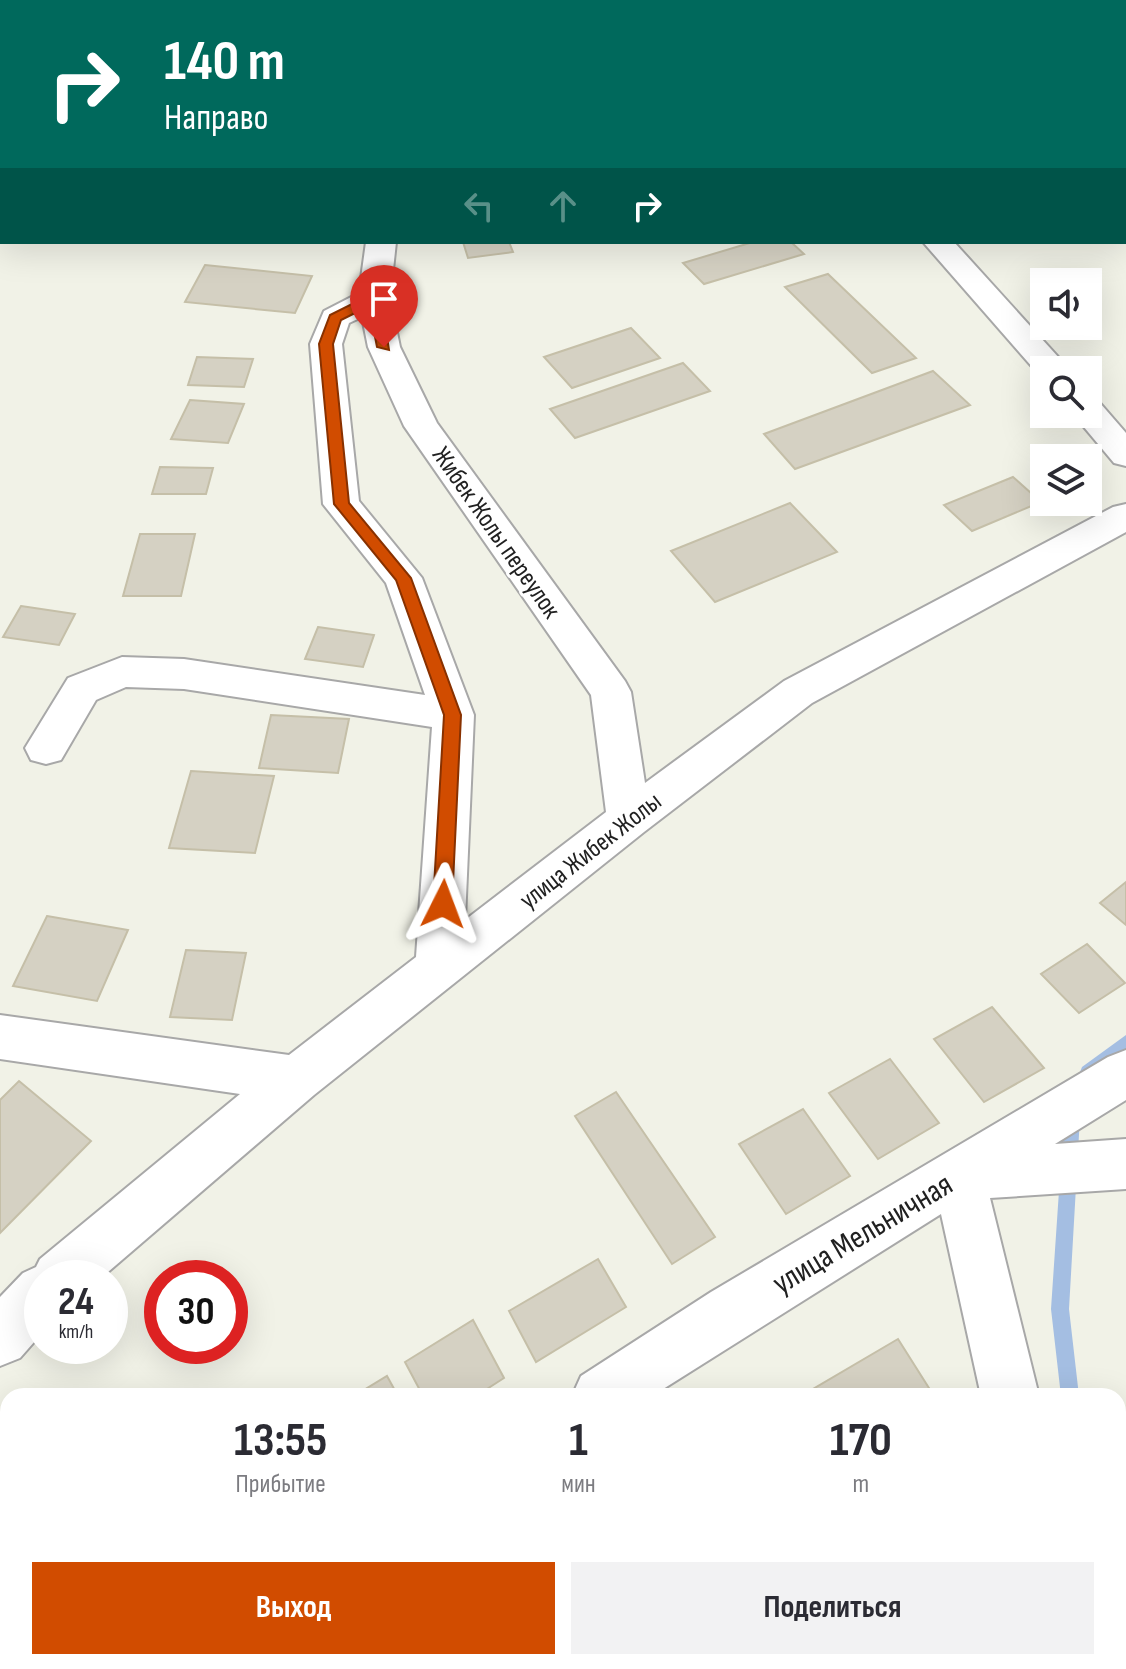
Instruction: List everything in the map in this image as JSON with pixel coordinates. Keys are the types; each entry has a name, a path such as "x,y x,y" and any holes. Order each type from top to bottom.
{"street":[{"name":"Жибек Жолы переулок","path":"381,244 374,298 384,347 421,426 611,692 629,819"},
{"path":"940,244 1040,356"},
{"path":"374,298 335,318 326,344 341,504 403,578 453,715 439,967"},
{"path":"1102,427 1126,455"},
{"name":"улица Жибек Жолы","path":"80,1260 296,1079 629,819 798,692 1126,516"},
{"path":"46,748 82,689 122,672 184,674 453,715"},
{"path":"0,1037 296,1079"},
{"name":"улица Мельничная","path":"613,1388 731,1312 1126,1073"},
{"path":"1008,1388 958,1175 1126,1164"},
{"path":"0,1338 24,1312"}],"building":[{"path":"464,244 510,244 513,252 468,258"},
{"path":"746,244 793,244 804,254 704,284 683,263"},
{"path":"205,265 312,276 295,313 185,302"},
{"path":"828,274 916,358 872,373 785,287"},
{"path":"631,328 660,358 572,388 544,357"},
{"path":"197,357 253,359 244,387 188,385"},
{"path":"683,363 710,391 575,438 550,409"},
{"path":"933,371 970,405 795,469 764,434"},
{"path":"190,400 244,404 228,443 171,439"},
{"path":"160,467 213,468 206,494 152,494"},
{"path":"1013,477 1030,492 1030,507 972,531 944,505"},
{"path":"790,503 837,552 715,602 671,551"},
{"path":"140,534 195,534 181,596 123,596"},
{"path":"21,606 75,614 59,645 3,637"},
{"path":"318,627 374,635 363,667 305,659"},
{"path":"271,715 349,719 338,773 259,768"},
{"path":"191,771 274,776 255,853 169,848"},
{"path":"1126,882 1126,925 1100,903"},
{"path":"47,916 128,930 97,1001 13,986"},
{"path":"1087,944 1125,983 1079,1013 1041,974"},
{"path":"186,950 246,953 232,1020 170,1017"},
{"path":"992,1007 1044,1068 984,1102 934,1039"},
{"path":"890,1059 939,1123 878,1159 829,1093"},
{"path":"19,1081 91,1141 0,1233 0,1100"},
{"path":"616,1092 715,1237 672,1264 575,1116"},
{"path":"803,1109 850,1176 786,1214 739,1144"},
{"path":"598,1259 626,1307 536,1362 509,1311"},
{"path":"473,1320 504,1378 488,1388 419,1388 405,1362"},
{"path":"898,1339 929,1388 815,1388"},
{"path":"387,1376 394,1388 367,1388"}],"waterway":[{"path":"1088,1072 1126,1042"},
{"path":"1069,1388 1060,1309 1072,1117"}],"route":[{"path":"384,347 374,298 335,318 326,344 341,504 403,578 453,715 443,904"}]}
